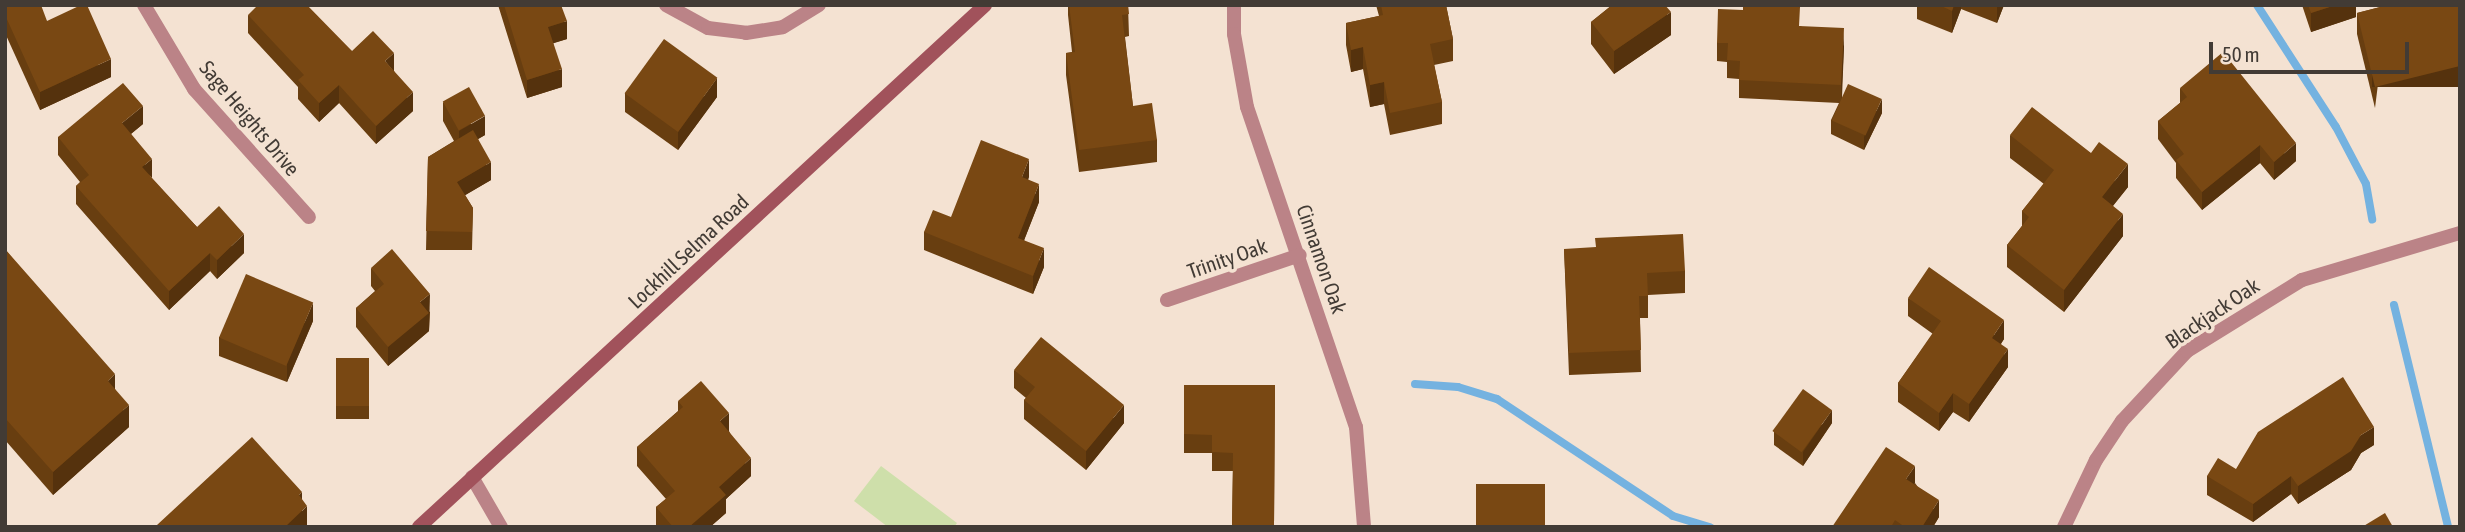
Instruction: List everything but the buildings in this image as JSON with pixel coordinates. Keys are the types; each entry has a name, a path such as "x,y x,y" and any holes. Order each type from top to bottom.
{"main road":[{"name":"Lockhill Selma Road","path":"419,527 985,5"}],"street":[{"name":"Sage Heights Drive","path":"144,5 194,89 309,217"},
{"path":"666,5 708,28 746,33 783,27 819,5"},
{"name":"Cinnamon Oak","path":"1234,5 1234,34 1247,107 1300,255 1356,427 1364,527"},
{"name":"Blackjack Oak","path":"2064,527 2096,460 2122,421 2188,351 2302,280 2460,233"},
{"name":"Trinity Oak","path":"1167,300 1300,255"},
{"path":"472,477 501,527"}],"green space":[{"path":"881,466 957,523 954,527 888,527 854,501"}],"waterway":[{"path":"2257,5 2336,127 2366,184 2372,219"},
{"path":"2394,305 2448,527"},
{"path":"1415,384 1458,387 1497,399 1673,516 1710,527"}]}
